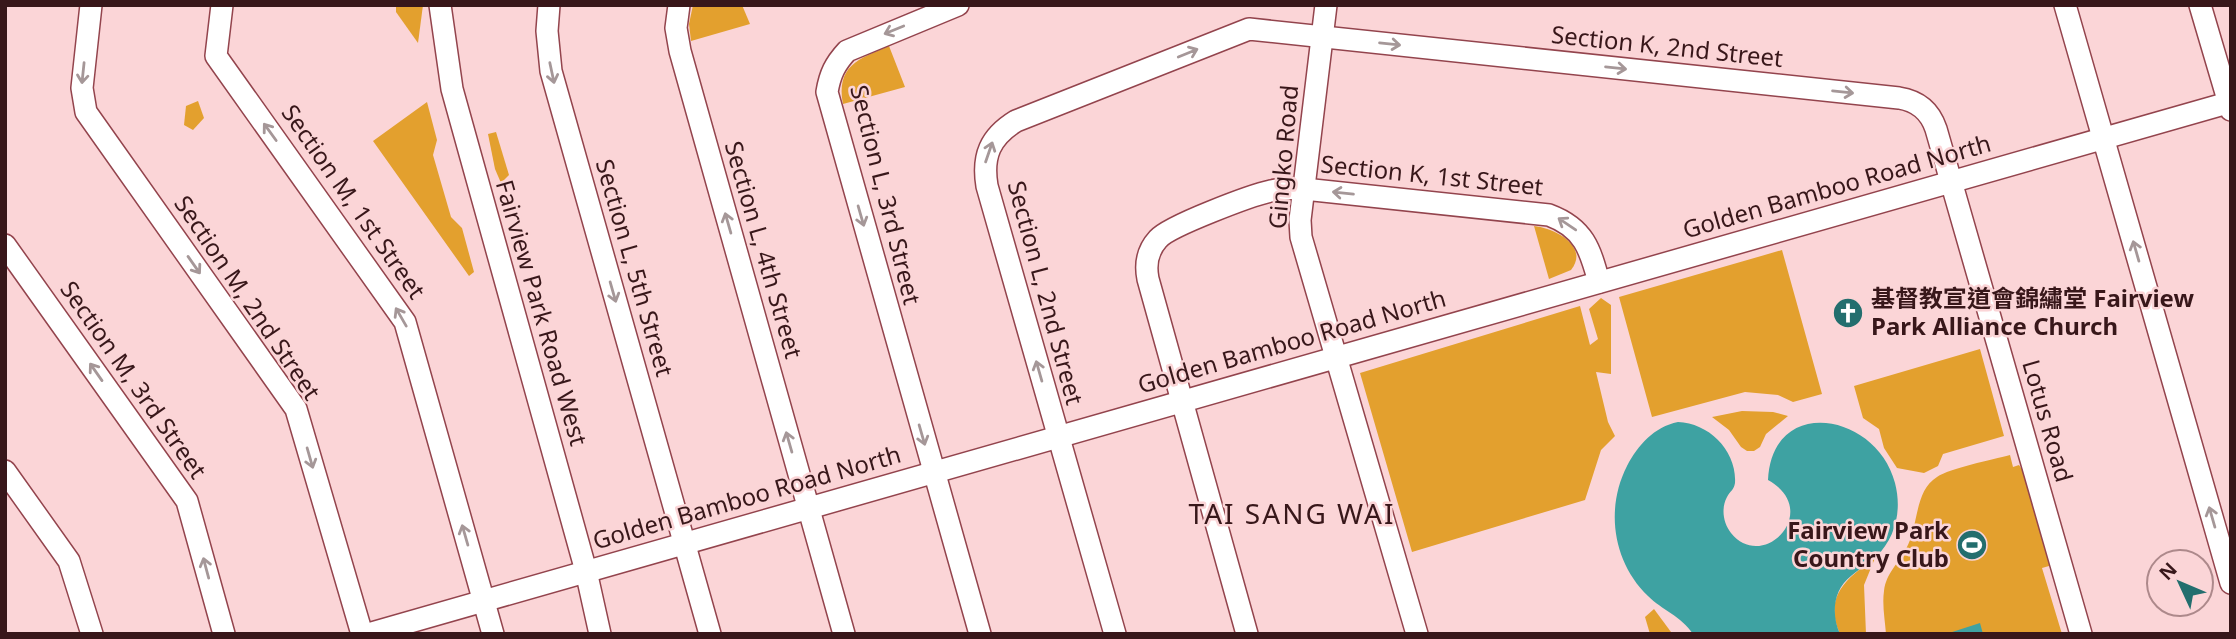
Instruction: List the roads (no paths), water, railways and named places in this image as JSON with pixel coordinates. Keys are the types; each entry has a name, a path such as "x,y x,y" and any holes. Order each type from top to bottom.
{"street":[{"name":"Section M, 2nd Street","path":"91,5 82,88 86,112 296,409 362,634"},
{"name":"Section M, 1st Street","path":"222,5 216,56 405,321 493,634"},
{"name":"Fairview Park Road West","path":"440,5 452,89 586,571 600,634"},
{"name":"Section L, 5th Street","path":"549,5 547,31 551,71 710,634"},
{"name":"Section L, 4th Street","path":"679,5 676,28 680,51 845,634"},
{"name":"Section L, 3rd Street","path":"958,5 847,51 836,62 829,76 827,92 980,634"},
{"name":"Gingko Road","path":"1326,5 1300,220 1301,237 1417,634"},
{"path":"2065,5 2231,583"},
{"path":"2200,5 2230,105"},
{"name":"Section L, 2nd Street","path":"1115,634 987,186 984,170 986,155 992,141 1003,129 1016,121 1249,29 1322,37"},
{"name":"Section K, 2nd Street","path":"1322,37 1908,99 1923,107 1934,121 1952,181"},
{"name":"Golden Bamboo Road North","path":"368,634 1952,181 2230,105"},
{"name":"Lotus Road","path":"1952,181 2081,634"},
{"name":"Section K, 1st Street","path":"1247,634 1148,279 1146,269 1151,249 1164,233 1244,200 1281,189 1304,189 1549,215 1572,226 1581,234 1600,282"},
{"name":"Section M, 3rd Street","path":"5,246 187,501 224,634"},
{"path":"5,471 69,561 92,634"}],"water":[{"path":"1678,422 1700,427 1710,433 1726,450 1734,471 1735,483 1725,501 1728,529 1744,543 1758,546 1771,542 1782,533 1789,521 1790,507 1784,493 1768,480 1774,453 1787,434 1805,425 1826,423 1848,429 1868,441 1885,459 1897,493 1896,523 1883,549 1840,588 1835,603 1835,618 1840,634 1693,634 1683,622 1648,596 1636,582 1620,551 1616,534 1616,500 1620,483 1627,466 1642,444 1661,428"},
{"path":"1980,623 1983,634 1946,634"}],"place":[{"name":"基督教宣道會錦繡堂 Fairview Park Alliance Church","path":"1848,313"},
{"name":"Fairview Park Country Club","path":"1972,545"}],"district":[{"name":"TAI SANG WAI","path":"1292,514"}]}
